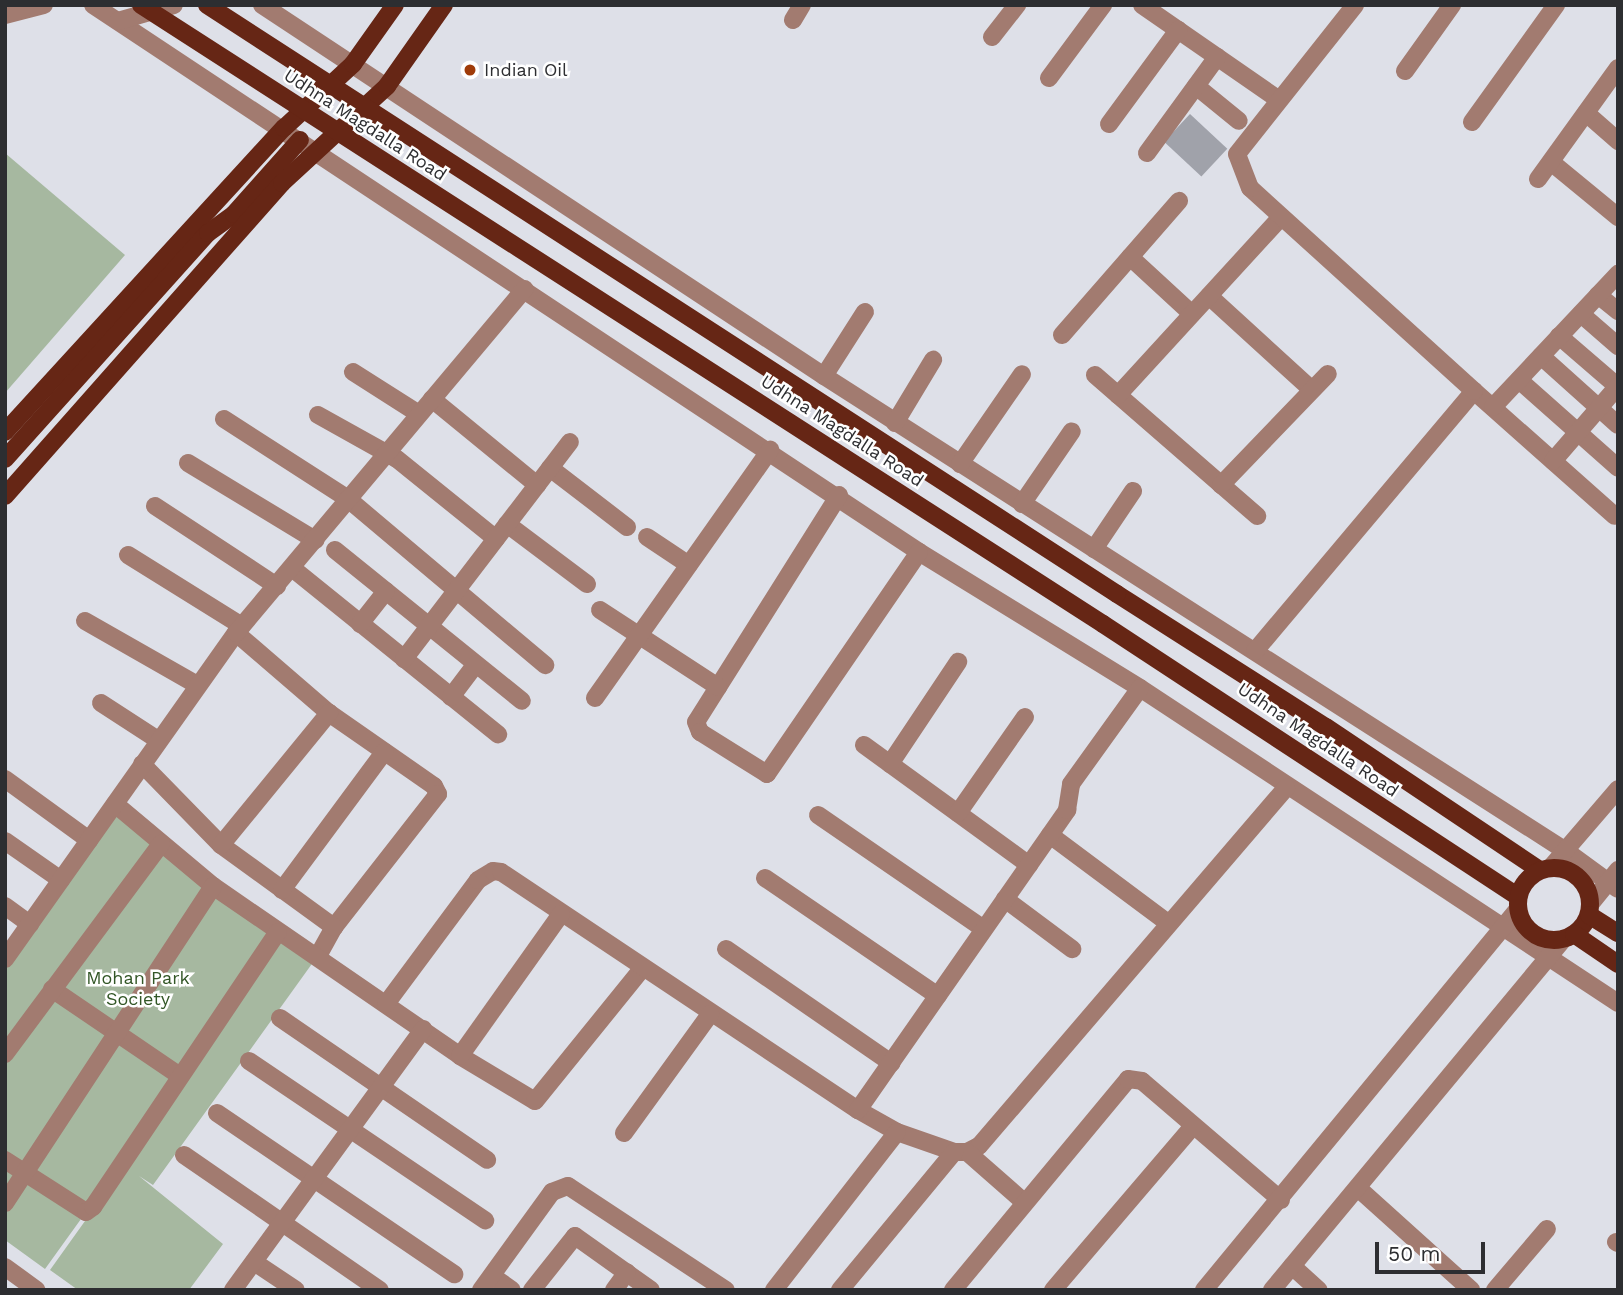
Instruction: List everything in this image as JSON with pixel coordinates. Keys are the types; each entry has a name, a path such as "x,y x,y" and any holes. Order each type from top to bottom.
{"main road":[{"name":"Udhna Magdalla Road","path":"141,5 1103,624 1518,903 1529,930 1551,940 1569,937 1618,964"},
{"name":"Udhna Magdalla Road","path":"207,5 1545,868 1574,873 1588,891 1590,909 1618,933"},
{"path":"5,432 284,128 353,64 395,5"},
{"path":"5,496 315,151 387,86 444,5"},
{"path":"5,481 41,431 221,242 234,214 300,140"},
{"path":"5,459 41,431"},
{"path":"1518,903 1522,886 1545,868"},
{"path":"1569,937 1590,909"}],"street":[{"path":"5,15 44,5"},
{"path":"93,5 839,495 919,552 1140,688 1286,788 1507,927 1550,960 1618,1003"},
{"path":"118,21 174,5"},
{"path":"261,5 895,423 1614,881 1590,909"},
{"path":"992,37 1017,5"},
{"path":"1049,78 1103,5"},
{"path":"1142,5 1278,99"},
{"path":"1355,5 1237,154 1250,188 1615,516"},
{"path":"1405,71 1452,5"},
{"path":"1472,122 1556,5"},
{"path":"1110,124 1178,30"},
{"path":"1147,153 1217,57"},
{"path":"1538,179 1618,68"},
{"path":"1196,86 1239,121"},
{"path":"1586,113 1618,141"},
{"path":"1551,162 1618,217"},
{"path":"1062,334 1179,201"},
{"path":"1118,395 1281,217"},
{"path":"1130,257 1192,314"},
{"path":"1493,407 1618,274"},
{"path":"5,960 239,629 525,289"},
{"path":"1598,295 1618,311"},
{"path":"1209,296 1312,390"},
{"path":"824,376 865,312"},
{"path":"1581,314 1618,346"},
{"path":"1553,461 1618,387 1559,336"},
{"path":"1541,356 1618,425"},
{"path":"895,423 933,360"},
{"path":"353,372 419,414"},
{"path":"960,464 1022,374"},
{"path":"1222,485 1328,374"},
{"path":"1095,375 1257,516"},
{"path":"1519,380 1618,468"},
{"path":"1255,651 1474,391"},
{"path":"432,399 537,485"},
{"path":"318,415 384,455 397,459 495,539"},
{"path":"224,419 348,499 545,665"},
{"path":"1022,504 1072,431"},
{"path":"404,659 570,442"},
{"path":"595,698 770,450"},
{"path":"188,463 315,540"},
{"path":"550,468 626,527"},
{"path":"1094,549 1133,491"},
{"path":"839,495 695,727 767,774 919,552"},
{"path":"155,506 277,586"},
{"path":"507,524 587,584"},
{"path":"646,537 689,565"},
{"path":"335,550 522,701"},
{"path":"128,555 239,629 329,713 434,786 437,797 334,927 319,954"},
{"path":"292,568 498,734"},
{"path":"360,624 386,591"},
{"path":"600,610 718,687"},
{"path":"85,621 197,685"},
{"path":"890,764 958,662"},
{"path":"452,697 476,664"},
{"path":"858,1110 1067,810 1071,784 1140,688"},
{"path":"101,703 158,740"},
{"path":"221,845 329,713"},
{"path":"958,813 1025,717"},
{"path":"864,745 1029,865"},
{"path":"282,890 384,752"},
{"path":"142,764 221,845 334,927"},
{"path":"5,779 89,840"},
{"path":"840,1290 961,1152 979,1146 1286,788"},
{"path":"1545,868 1566,852 1618,789"},
{"path":"115,804 214,886 278,932 319,954 460,1056 535,1101 642,969"},
{"path":"818,815 984,929"},
{"path":"1050,835 1168,923"},
{"path":"5,841 61,880"},
{"path":"5,1054 161,844"},
{"path":"386,1004 486,874 501,872 642,969 858,1110 897,1132 961,1152 1024,1202"},
{"path":"765,878 938,996"},
{"path":"5,1203 116,1029 214,886"},
{"path":"1005,899 1072,949"},
{"path":"1205,1290 1507,927 1518,903"},
{"path":"5,906 30,924"},
{"path":"460,1056 561,914"},
{"path":"5,1160 86,1212 93,1208 278,932"},
{"path":"1272,1290 1569,937"},
{"path":"726,949 891,1063"},
{"path":"52,989 116,1029 180,1076"},
{"path":"624,1133 710,1014"},
{"path":"280,1018 486,1160"},
{"path":"233,1290 423,1029"},
{"path":"249,1061 485,1220"},
{"path":"953,1290 1128,1079 1142,1081 1280,1200"},
{"path":"217,1113 454,1274"},
{"path":"1053,1290 1193,1126"},
{"path":"774,1290 897,1132"},
{"path":"184,1155 380,1290"},
{"path":"512,1290 486,1283 552,1192 568,1186 726,1290"},
{"path":"1359,1189 1471,1290"},
{"path":"1495,1290 1547,1229"},
{"path":"532,1290 575,1236 651,1290"},
{"path":"254,1262 296,1290"},
{"path":"1292,1266 1320,1290"},
{"path":"5,1267 37,1290"},
{"path":"614,1290 627,1272"}],"green space":[{"path":"5,153 125,255 5,393"},
{"name":"Mohan Park Society","path":"114,806 319,954 153,1185 139,1176 223,1244 189,1290 78,1290 50,1270 125,1165 122,1162 45,1269 5,1240 5,957"}],"building":[{"path":"1190,114 1227,149 1201,177 1164,142"}],"place":[{"name":"Indian Oil","path":"470,70"}]}
